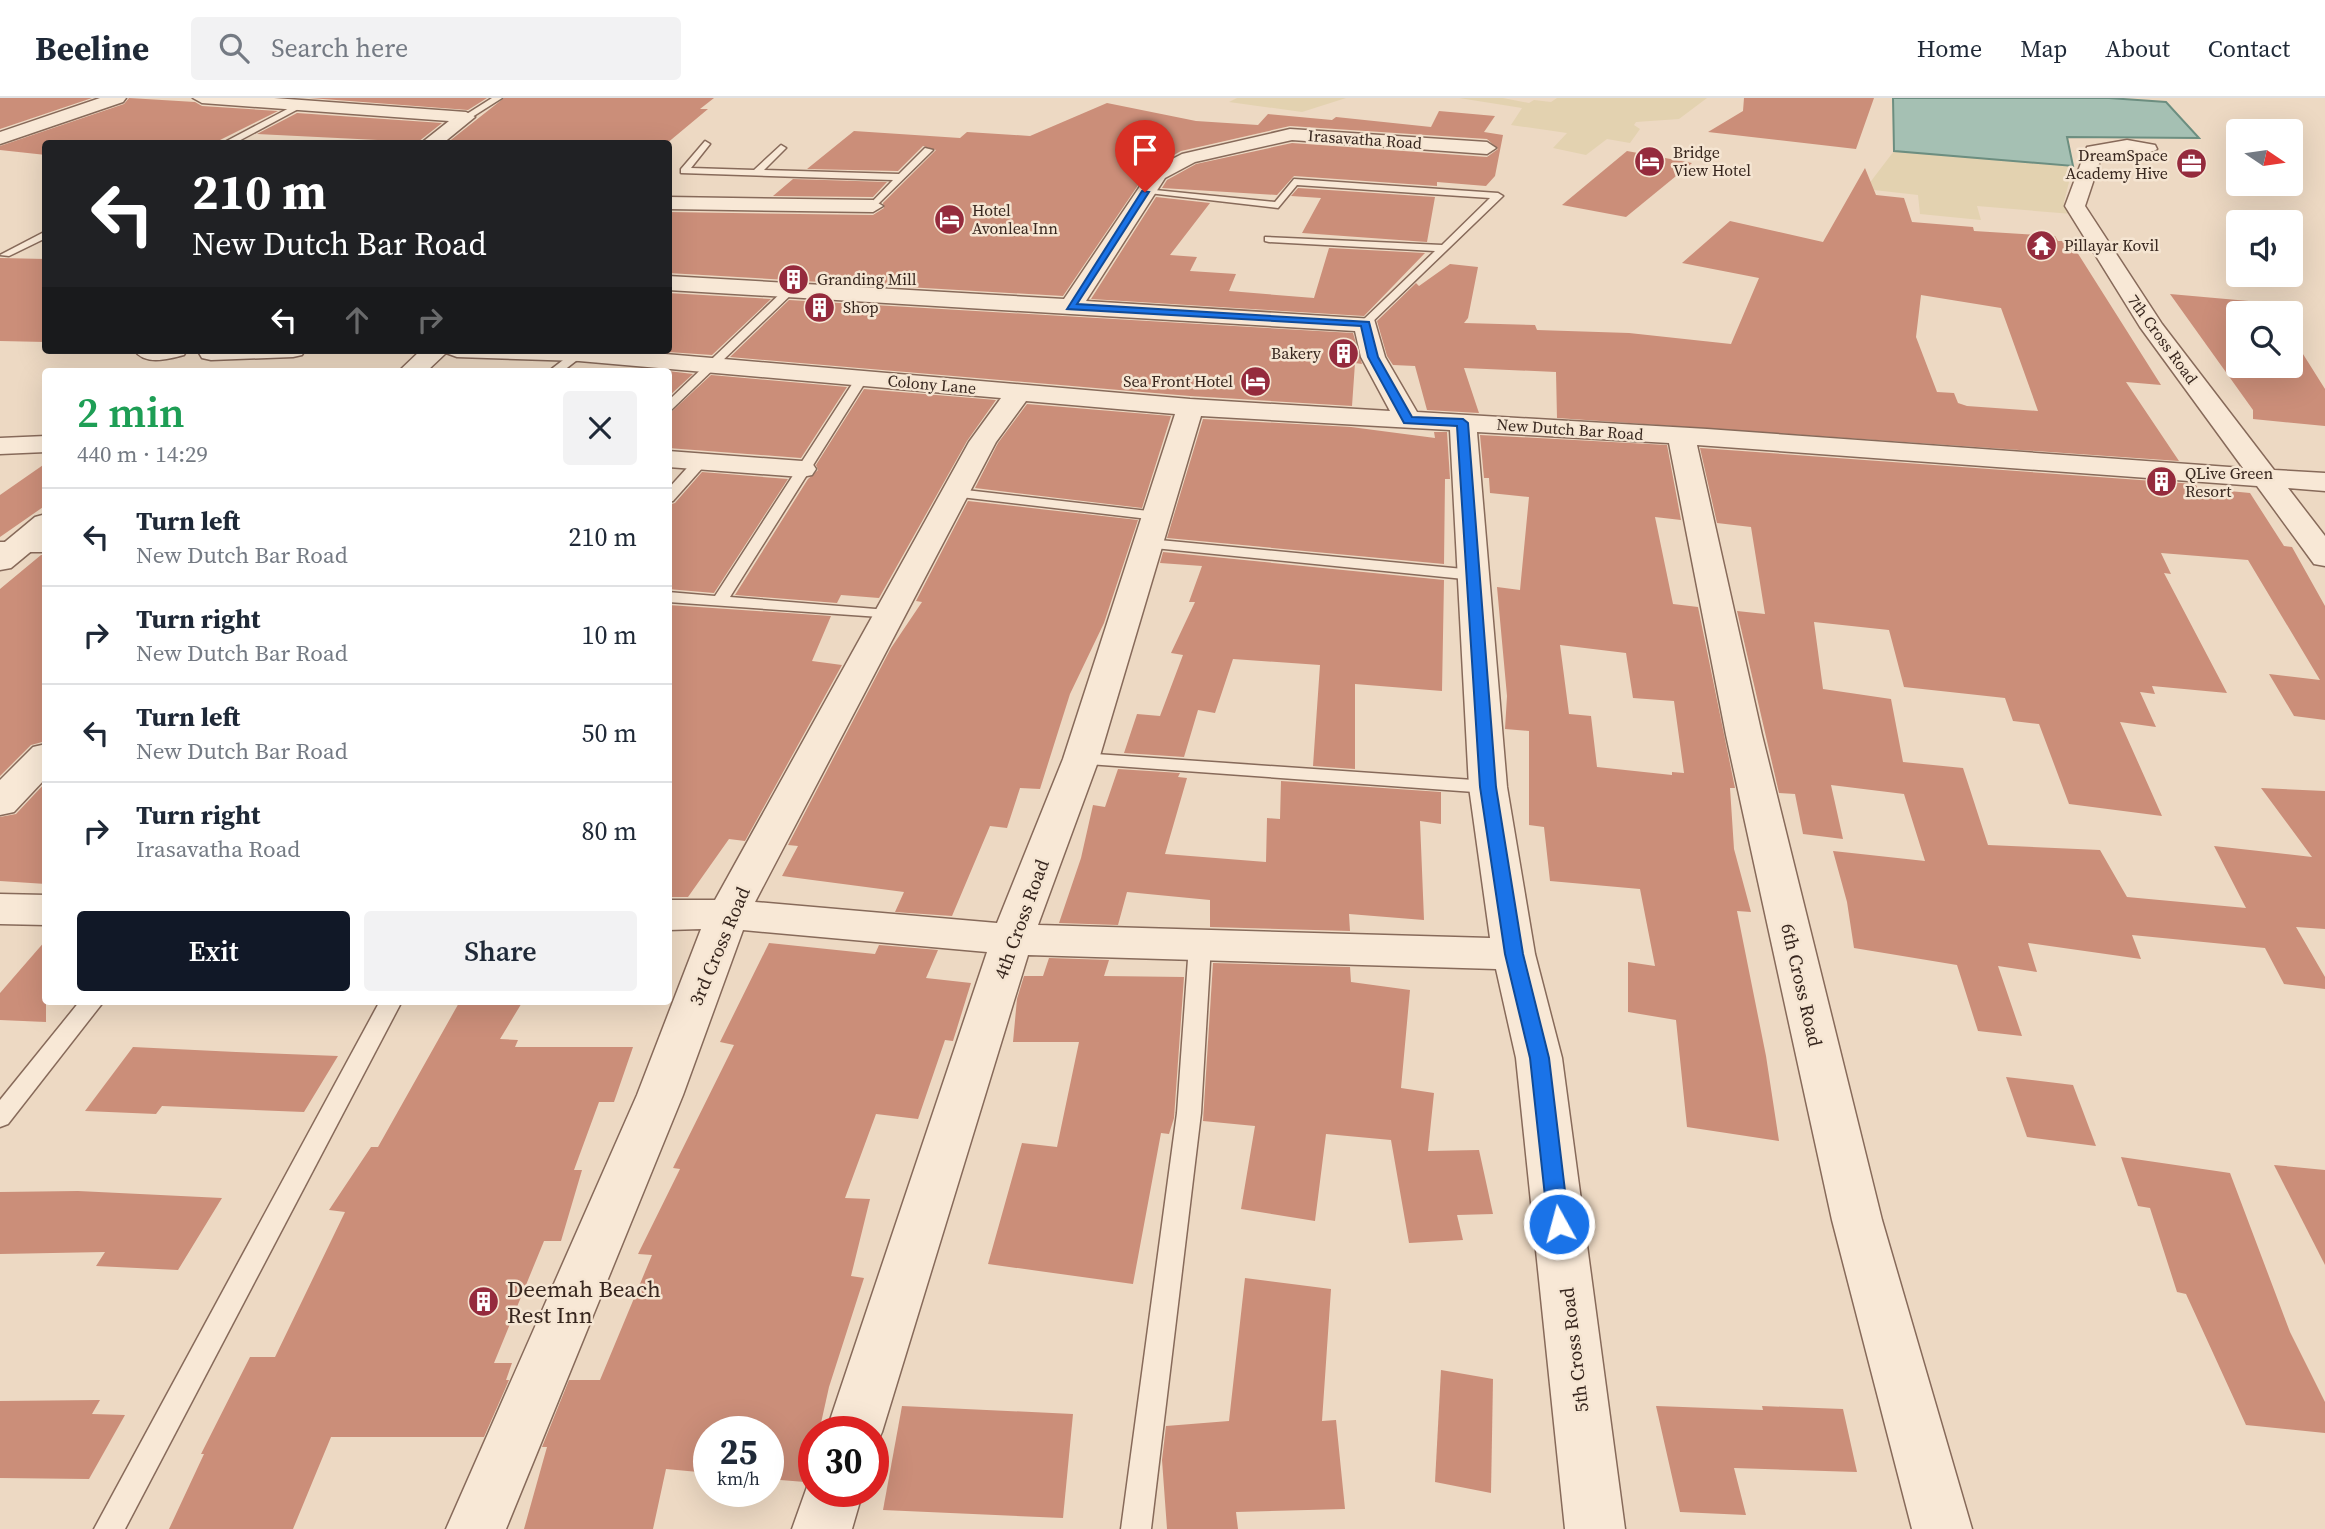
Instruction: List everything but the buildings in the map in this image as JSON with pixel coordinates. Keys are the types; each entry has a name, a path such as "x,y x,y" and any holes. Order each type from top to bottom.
{"street":[{"path":"0,138 117,98"},
{"path":"202,98 466,117"},
{"path":"434,140 466,117"},
{"name":"Irasavatha Road","path":"1070,307 1158,174 1189,158 1271,141 1290,134 1487,148"},
{"name":"7th Cross Road","path":"2148,149 2127,146 2094,151 2075,206 2146,317 2325,556"},
{"path":"672,203 873,205"},
{"path":"672,283 1366,324 1373,357 1408,420"},
{"path":"207,358 250,354"},
{"path":"415,368 431,354"},
{"name":"Colony Lane","path":"599,354 713,367 1190,407 1408,420"},
{"name":"3rd Cross Road","path":"476,1529 660,1095 728,914 984,442 1019,392"},
{"name":"4th Cross Road","path":"858,1416 1012,939 1081,759 1190,407"},
{"name":"New Dutch Bar Road","path":"1408,420 1681,436 2325,482"},
{"name":"5th Cross Road","path":"1463,423 1488,787 1514,954 1539,1058 1595,1529"},
{"name":"6th Cross Road","path":"1681,436 1744,735 1854,1207 1942,1529"},
{"path":"0,446 42,444"},
{"path":"672,459 802,469"},
{"path":"16,551 42,527"},
{"path":"0,803 42,759"},
{"path":"0,909 42,911"},
{"path":"672,915 728,914 1012,939 1514,954"},
{"path":"822,1529 829,1507"}],"lane":[{"path":"466,117 498,98"},
{"path":"233,140 298,107"},
{"path":"705,144 684,171 901,177"},
{"path":"757,172 781,148"},
{"path":"873,205 928,149"},
{"path":"1145,192 1278,205 1294,181 1498,196 1366,324"},
{"path":"5,254 42,236"},
{"path":"1269,239 1444,248"},
{"path":"672,405 791,289"},
{"path":"559,368 579,354"},
{"path":"720,601 862,378"},
{"path":"672,494 700,462"},
{"path":"957,493 1153,530 1474,575"},
{"path":"672,597 888,615"},
{"path":"1081,759 1488,787"},
{"path":"1136,1529 1189,1113 1200,945"},
{"path":"0,1117 90,1005"},
{"path":"109,1529 389,1005"}],"shaded area":[{"path":"1237,98 1346,98 1302,112 1229,102"},
{"path":"1459,98 1503,98 1529,103 1534,100 1551,102 1557,98 1707,98 1679,119 1636,122 1634,125 1640,129 1630,143 1607,139 1586,155 1553,148 1567,133 1511,125 1522,108"},
{"path":"1893,98 2109,98 2166,102 2199,138 2067,137 2073,166 1894,151"},
{"path":"1894,151 2073,166 2064,202 2072,214 1977,206 1981,220 1920,214 1918,195 1865,189"}],"place":[{"name":"Bridge View Hotel","path":"1650,161"},
{"name":"DreamSpace Academy Hive","path":"2191,164"},
{"name":"Hotel Avonlea Inn","path":"949,219"},
{"name":"Pillayar Kovil","path":"2041,245"},
{"name":"Granding Mill","path":"794,279"},
{"name":"Shop","path":"820,307"},
{"name":"Bakery","path":"1344,353"},
{"name":"Sea Front Hotel","path":"1256,381"},
{"name":"QLive Green Resort","path":"2162,482"},
{"name":"Deemah Beach Rest Inn","path":"484,1302"}],"route":[{"path":"1145,192 1070,307 1366,324 1373,357 1408,420 1463,423 1488,787 1514,954 1539,1058 1559,1224"}]}
